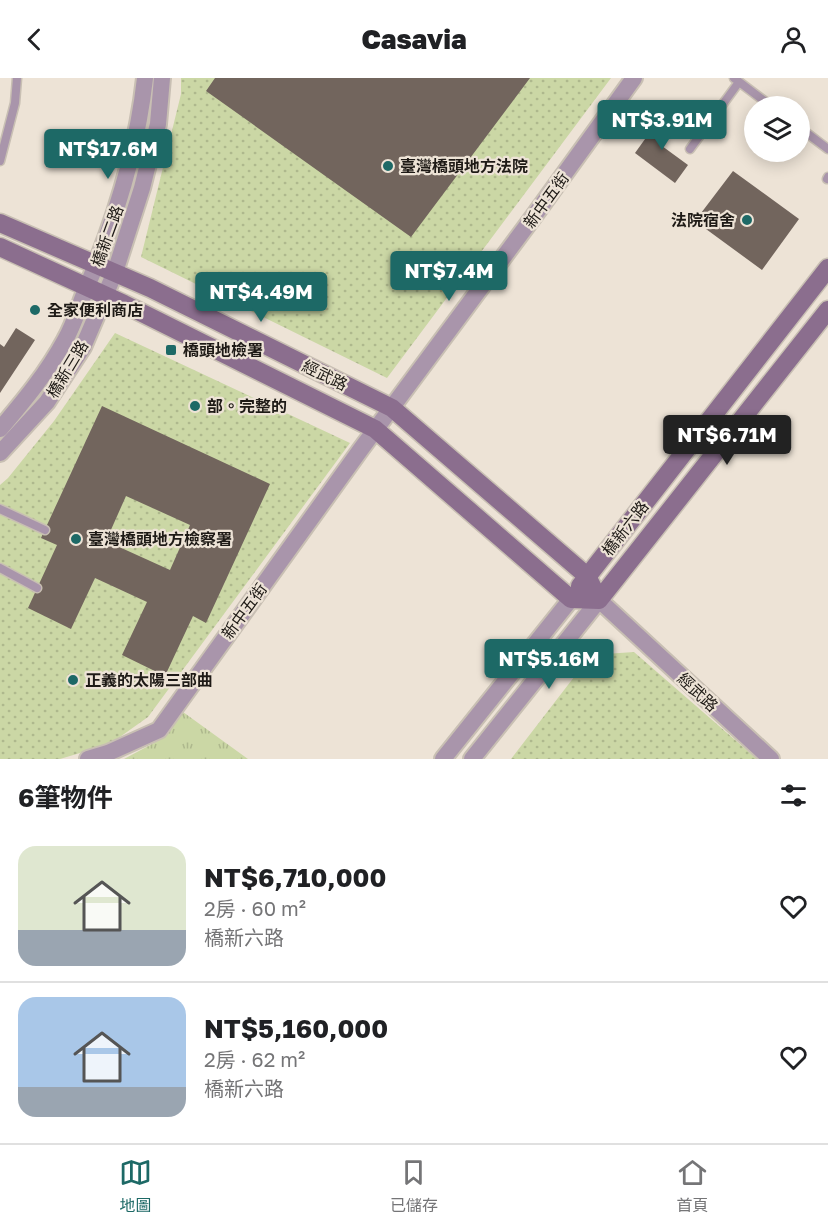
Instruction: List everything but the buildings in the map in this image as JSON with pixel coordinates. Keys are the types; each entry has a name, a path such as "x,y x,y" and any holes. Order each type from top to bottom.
{"street":[{"name":"橋新二路","path":"87,287 98,264 128,176 141,118 146,78"},
{"name":"橋新二路","path":"115,272 142,188 158,124 162,78"},
{"name":"新中五街","path":"88,759 108,753 159,730 375,429 634,78"},
{"name":"經武路","path":"0,223 115,272 392,408 587,576 598,600 771,759"},
{"name":"經武路","path":"0,247 104,295 375,429 571,599"},
{"name":"橋新六路","path":"443,759 571,599 828,268"},
{"name":"橋新三路","path":"0,453 52,394 83,347 115,272"},
{"name":"橋新三路","path":"0,429 30,395 66,339 87,287"},
{"name":"橋新六路","path":"472,759 828,310"},
{"path":"571,599 598,600"}],"lane":[{"path":"0,162 15,103 17,78"},
{"path":"690,149 736,80 758,96"},
{"path":"810,136 828,149"},
{"path":"0,509 45,530"},
{"path":"0,568 36,590 0,575"}],"green space":[{"path":"181,78 611,78 387,378 141,257 181,94"},
{"path":"115,333 350,443 148,717 110,744 60,759 0,759 0,485 54,421"},
{"path":"634,652 757,759 511,759 591,655"},
{"path":"183,712 248,759 124,759 165,737"}],"place":[{"name":"臺灣橋頭地方法院","path":"388,166"},
{"name":"法院宿舍","path":"747,220"},
{"name":"全家便利商店","path":"35,310"},
{"name":"橋頭地檢署","path":"171,350"},
{"name":"部。完整的","path":"195,406"},
{"name":"臺灣橋頭地方檢察署","path":"76,539"},
{"name":"正義的太陽三部曲","path":"73,680"}]}
